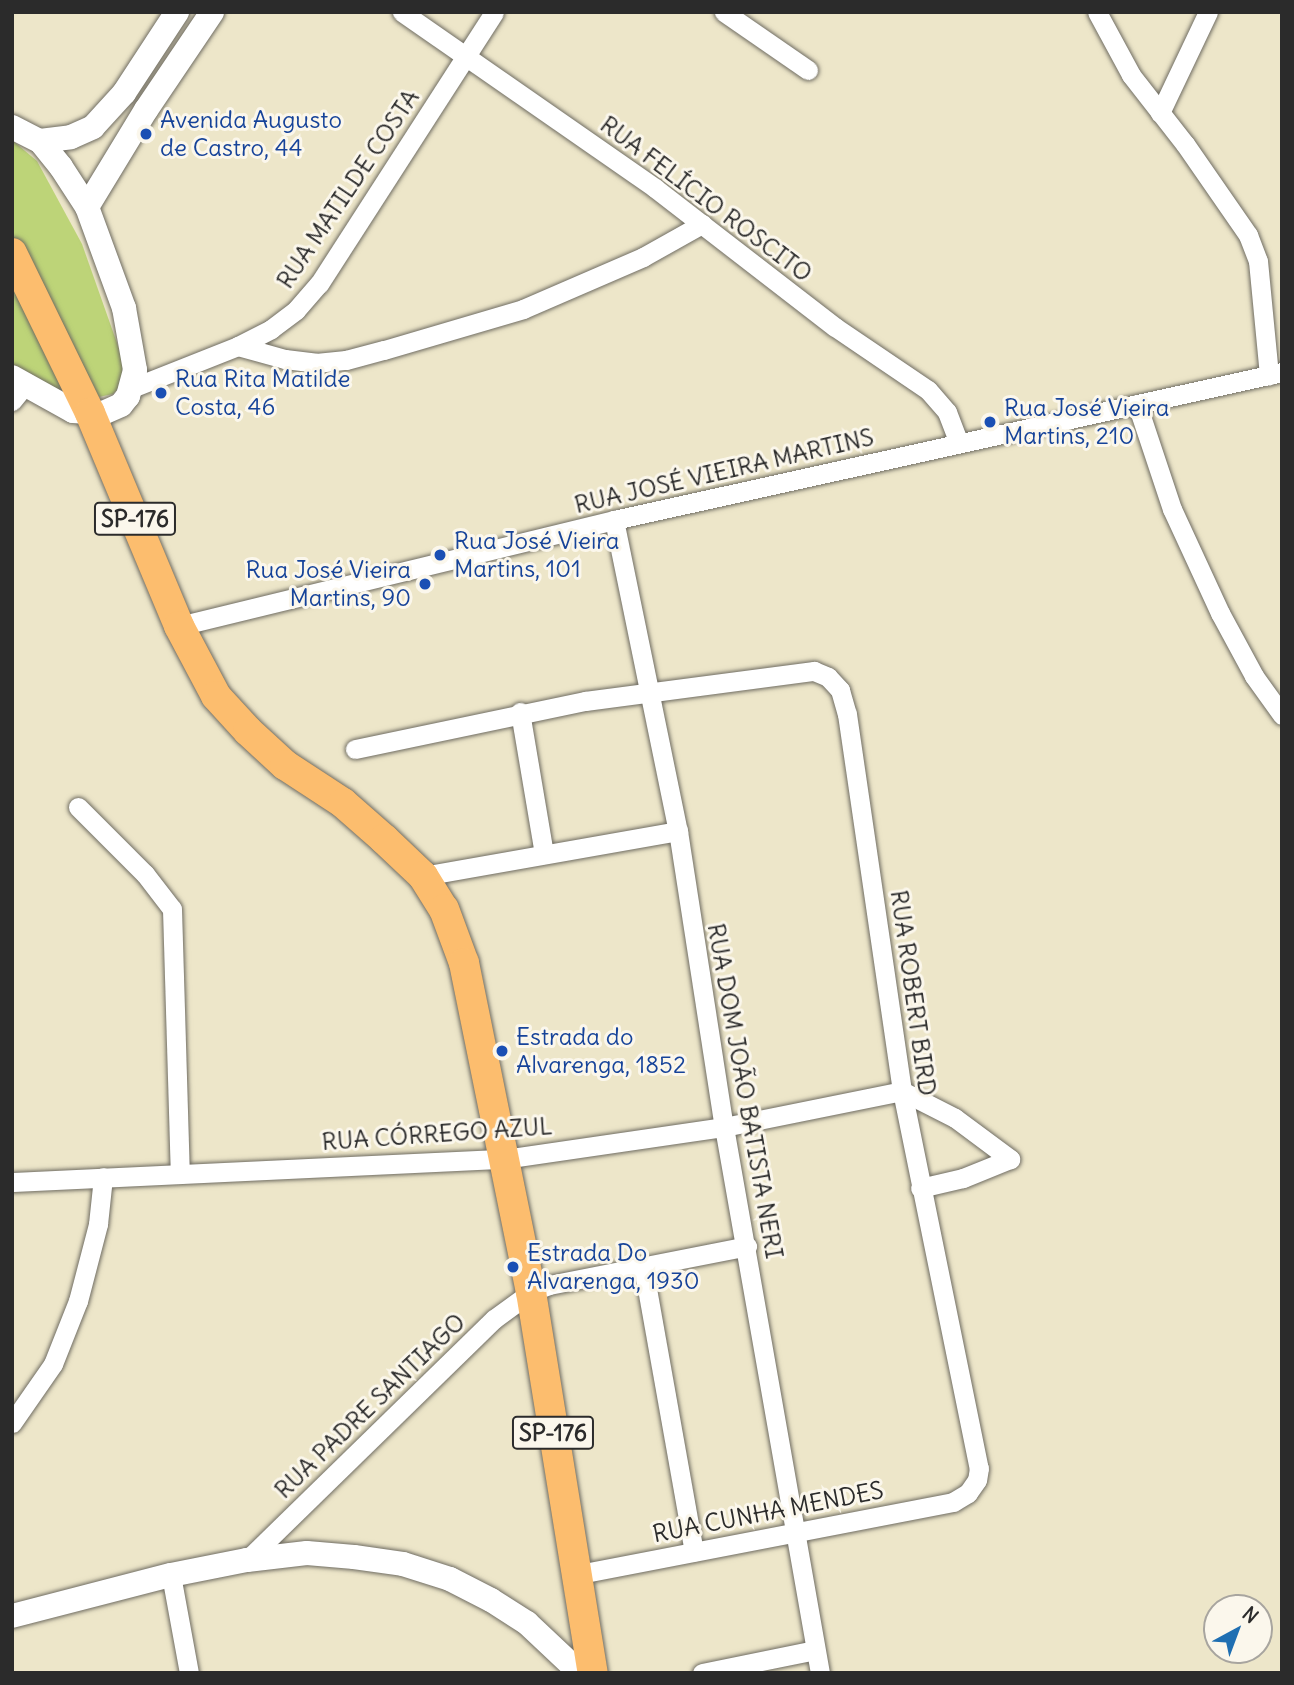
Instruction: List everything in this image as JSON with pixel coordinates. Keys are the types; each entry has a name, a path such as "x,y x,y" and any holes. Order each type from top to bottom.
{"main road":[{"name":"SP-176","path":"12,253 90,413 179,625 216,696 248,731 285,765 343,803 423,876 444,909 464,963 531,1292 593,1673"}],"street":[{"path":"40,141 71,136 93,127 124,93 177,12"},
{"path":"87,207 146,110 212,12"},
{"name":"RUA FELÍCIO ROSCITO","path":"402,12 702,224 826,320 928,390 947,412 958,443"},
{"name":"RUA MATILDE COSTA","path":"132,388 238,346 271,329 296,310 318,284 494,12"},
{"path":"724,12 808,70"},
{"path":"1097,12 1130,75 1248,235 1259,274 1275,373"},
{"path":"1160,113 1208,12"},
{"path":"124,93 146,110"},
{"path":"12,127 40,141 87,207 124,308 135,370 132,388 121,405 114,410 90,413 73,411 16,388"},
{"path":"238,346 285,359 317,363 346,360 384,351 535,304 643,257 702,224"},
{"name":"RUA JOSÉ VIEIRA MARTINS","path":"179,625 614,520 1275,373"},
{"path":"1137,404 1172,509 1220,613 1254,677 1282,715"},
{"name":"RUA DOM JOÃO BATISTA NERI","path":"614,520 678,831 724,1127 820,1673"},
{"name":"RUA ROBERT BIRD","path":"355,749 520,712 814,671 828,677 840,690 847,714 902,1091 979,1468 977,1480 968,1493"},
{"path":"520,712 544,854"},
{"path":"78,807 145,874 172,909 180,1174"},
{"path":"423,876 678,831"},
{"path":"902,1091 955,1118 1010,1159 963,1178 920,1188"},
{"name":"RUA CÓRREGO AZUL","path":"12,1182 504,1159 724,1127 902,1091"},
{"path":"12,1423 52,1364 78,1301 98,1224 103,1177"},
{"name":"RUA PADRE SANTIAGO","path":"247,1560 494,1319 531,1292 549,1285 747,1246"},
{"path":"643,1266 694,1551"},
{"name":"RUA CUNHA MENDES","path":"575,1575 953,1502 968,1493"},
{"path":"17,1610 247,1560 306,1553 403,1564 450,1579 491,1600 542,1637 580,1673"},
{"path":"171,1575 189,1673"},
{"path":"542,1637 570,1646 588,1641"},
{"path":"702,1673 815,1650"}],"green space":[{"path":"12,140 37,161 82,244 123,360 125,381 113,394 94,398 35,385 12,364"}],"place":[{"name":"Avenida Augusto de Castro, 44","path":"146,134"},
{"name":"Rua Rita Matilde Costa, 46","path":"161,393"},
{"name":"Rua José Vieira Martins, 210","path":"990,422"},
{"name":"Rua José Vieira Martins, 101","path":"440,555"},
{"name":"Rua José Vieira Martins, 90","path":"425,584"},
{"name":"Estrada do Alvarenga, 1852","path":"502,1051"},
{"name":"Estrada Do Alvarenga, 1930","path":"513,1267"}]}
